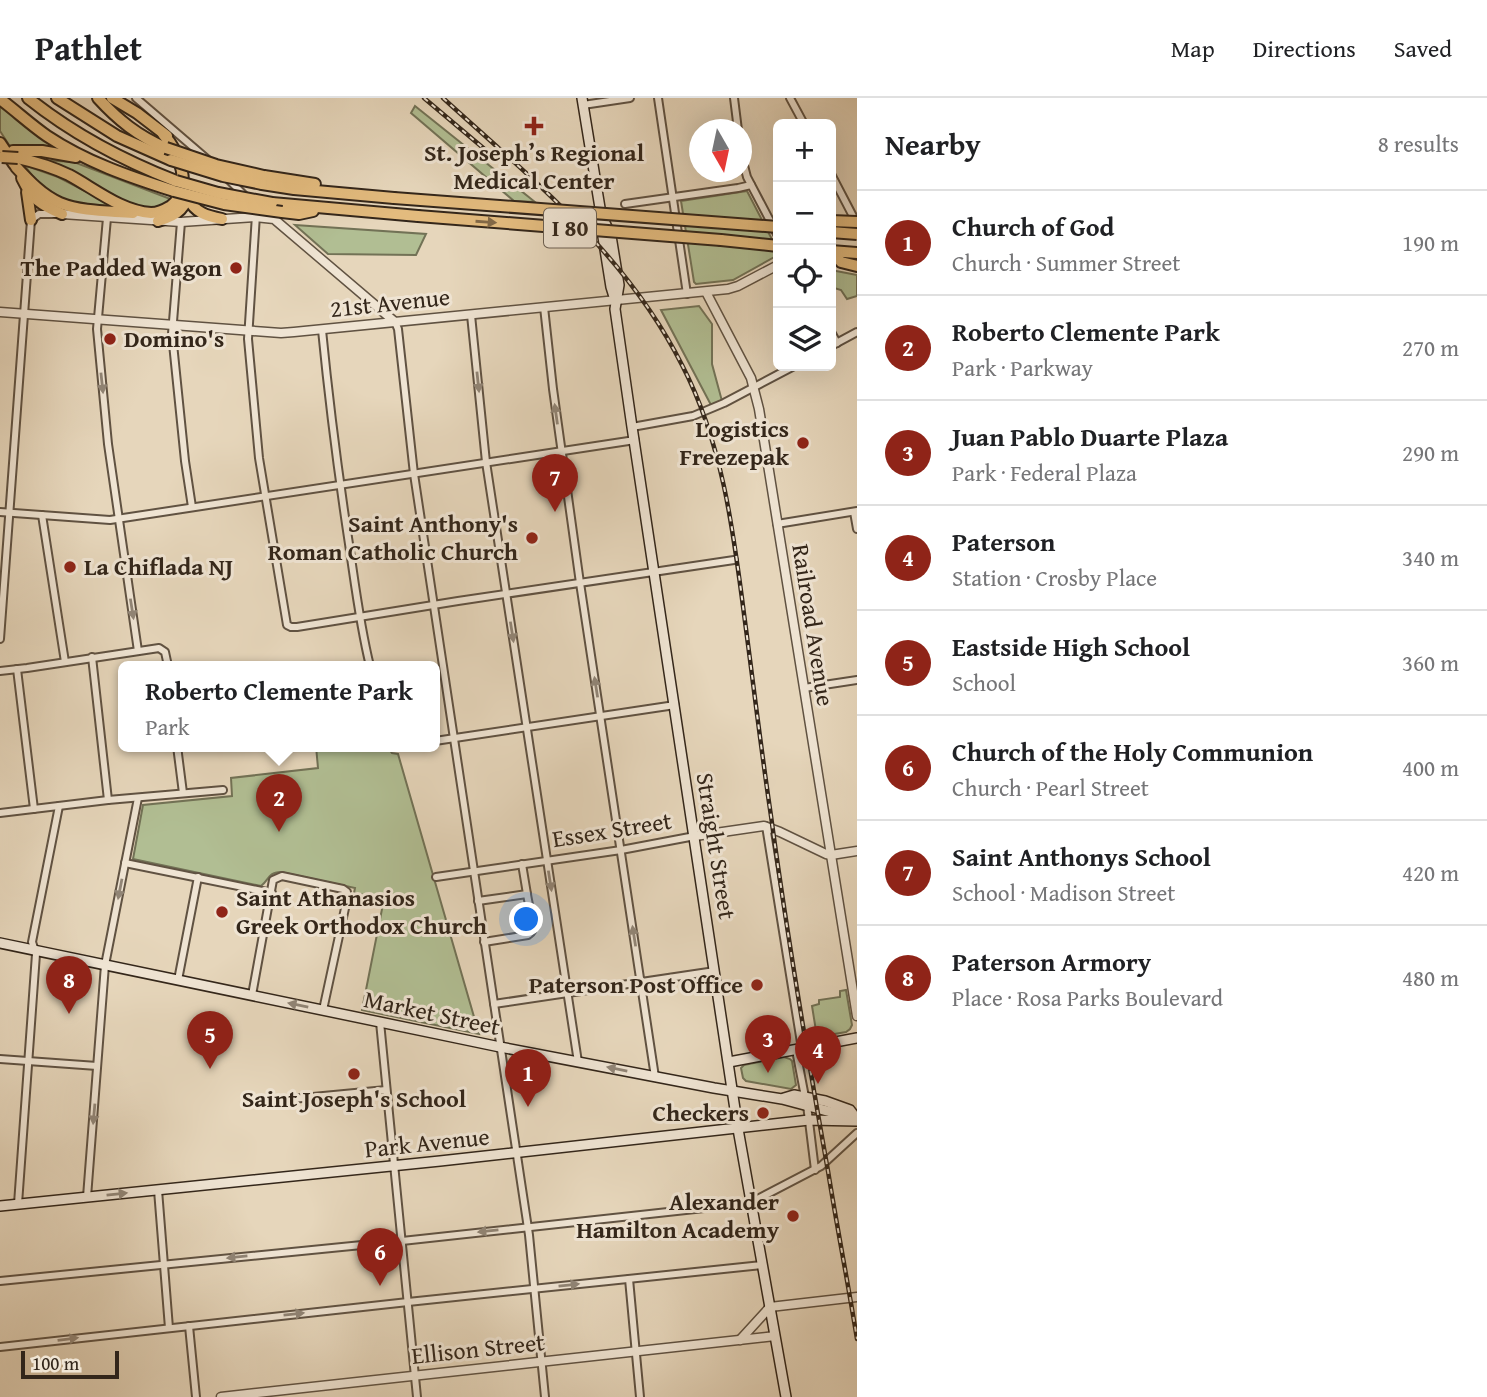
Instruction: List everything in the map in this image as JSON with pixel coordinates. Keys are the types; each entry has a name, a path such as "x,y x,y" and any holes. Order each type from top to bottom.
{"highway":[{"name":"I 80","path":"29,98 94,143 175,186 272,204 773,245"},
{"name":"I 80","path":"57,98 117,136 171,160 223,176 263,180 294,189 773,228"},
{"path":"0,143 42,192 53,200 66,205 155,217 178,212 185,206 190,188 189,171 183,152 176,143 138,113 112,98"},
{"path":"0,99 46,135 96,163"},
{"path":"99,99 133,131 166,148 263,180"},
{"path":"155,217 176,201 183,182 177,154 163,134"},
{"path":"16,159 43,151 175,186 224,204 278,216 326,209"},
{"path":"1,155 42,163 116,202 155,217"},
{"path":"16,159 26,186 31,219"},
{"path":"26,186 42,205 62,214"},
{"path":"188,198 195,209 222,219"},
{"path":"655,218 773,220"},
{"path":"836,221 857,223"},
{"path":"836,232 857,234"},
{"path":"836,251 857,253"},
{"path":"836,256 841,262 857,266"}],"main road":[{"name":"Straight Street","path":"583,102 738,1129 786,1397"},
{"name":"Market Street","path":"0,943 500,1047 655,1077 806,1101 856,1119"},
{"path":"729,1062 857,1038"},
{"name":"Park Avenue","path":"0,1206 809,1120 856,1119"}],"street":[{"path":"136,98 219,170 256,212 248,330 259,458 286,622 291,627 734,560"},
{"path":"583,102 630,98"},
{"path":"657,98 687,294"},
{"path":"734,98 737,119"},
{"path":"790,98 801,119"},
{"path":"210,216 219,211 227,200 227,188 219,170"},
{"path":"835,182 857,223 836,234"},
{"path":"625,204 751,184 773,226"},
{"path":"0,639 31,219 39,214 107,218 155,217 181,222 222,219 256,212 278,216 395,323 398,329 414,474 528,1227 545,1397"},
{"path":"107,218 97,329 108,444 138,651"},
{"path":"181,222 172,334 192,507"},
{"name":"21st Avenue","path":"0,312 281,333 706,292 738,286 773,268"},
{"name":"Railroad Avenue","path":"706,292 755,387 857,1016"},
{"path":"544,307 580,583 655,1077"},
{"path":"471,315 486,462 578,1062"},
{"path":"322,330 340,485 369,661"},
{"path":"836,344 857,332"},
{"path":"632,427 693,416 785,371"},
{"path":"0,512 118,519 635,440"},
{"path":"778,524 856,512 857,529"},
{"path":"42,515 65,662"},
{"path":"0,671 159,648 165,652 166,661"},
{"path":"92,657 108,800"},
{"path":"18,669 34,809"},
{"path":"804,688 857,680"},
{"path":"440,740 675,705"},
{"path":"178,752 183,793"},
{"path":"0,813 223,790"},
{"path":"87,1197 104,965 138,798"},
{"path":"18,1204 36,951 32,942 59,806"},
{"path":"766,826 831,855 857,851"},
{"path":"766,826 814,1170"},
{"name":"Essex Street","path":"436,877 766,826"},
{"path":"125,863 272,893"},
{"path":"484,942 531,933 522,864"},
{"path":"252,995 273,880 282,876 346,890 323,1010"},
{"path":"178,980 198,877"},
{"path":"478,901 527,894"},
{"path":"494,1004 715,971"},
{"path":"380,1022 417,1397"},
{"path":"0,1059 97,1066"},
{"path":"292,1099 386,1090"},
{"path":"0,1281 750,1203 814,1170 857,1133"},
{"path":"158,1190 169,1328"},
{"path":"0,1347 762,1265"},
{"path":"629,1279 640,1397"},
{"path":"740,1340 770,1307 857,1297"},
{"path":"189,1326 196,1397"},
{"name":"Ellison Street","path":"221,1397 775,1336"}],"green space":[{"path":"0,106 60,151 11,148 0,131"},
{"path":"415,106 535,202 514,201 411,113"},
{"path":"40,160 74,162 173,200 153,211 121,200"},
{"path":"24,165 58,177 120,209 63,202 44,190"},
{"path":"747,191 773,241 773,258 733,280 696,284 681,201"},
{"path":"295,225 426,234 416,255 328,254"},
{"path":"836,271 857,275 857,296 847,299 841,290 836,288"},
{"path":"699,306 712,324 712,364 722,401 711,405 661,310"},
{"path":"317,752 398,754 479,1034 362,1010 384,899 354,893 355,888 281,872 271,875 261,886 133,859 143,805 232,796 231,778 318,768"},
{"path":"846,990 852,1025 850,1029 817,1037 812,1006 819,1004 819,1000 840,997 840,991"},
{"path":"784,1057 792,1061 796,1085 791,1089 746,1081 743,1078 741,1068 744,1065"}],"railway":[{"path":"424,98 488,152"},
{"path":"443,98 543,189 606,253 659,325 682,365 707,424 730,518 791,950 857,1339"}],"place":[{"name":"St. Joseph’s Regional Medical Center","path":"534,126"},
{"name":"The Padded Wagon","path":"236,268"},
{"name":"Domino's","path":"110,339"},
{"name":"Logistics Freezepak","path":"803,443"},
{"name":"Saint Anthonys School","path":"555,512"},
{"name":"Saint Anthony's Roman Catholic Church","path":"532,538"},
{"name":"La Chiflada NJ","path":"70,567"},
{"name":"Roberto Clemente Park","path":"279,832"},
{"name":"Saint Athanasios Greek Orthodox Church","path":"222,912"},
{"name":"Paterson Post Office","path":"757,985"},
{"name":"Paterson Armory","path":"69,1014"},
{"name":"Eastside High School","path":"210,1069"},
{"name":"Juan Pablo Duarte Plaza","path":"768,1073"},
{"name":"Saint Joseph's School","path":"354,1074"},
{"name":"Paterson","path":"818,1084"},
{"name":"Church of God","path":"528,1107"},
{"name":"Checkers","path":"763,1113"},
{"name":"Alexander Hamilton Academy","path":"793,1216"},
{"name":"Church of the Holy Communion","path":"380,1286"}]}
